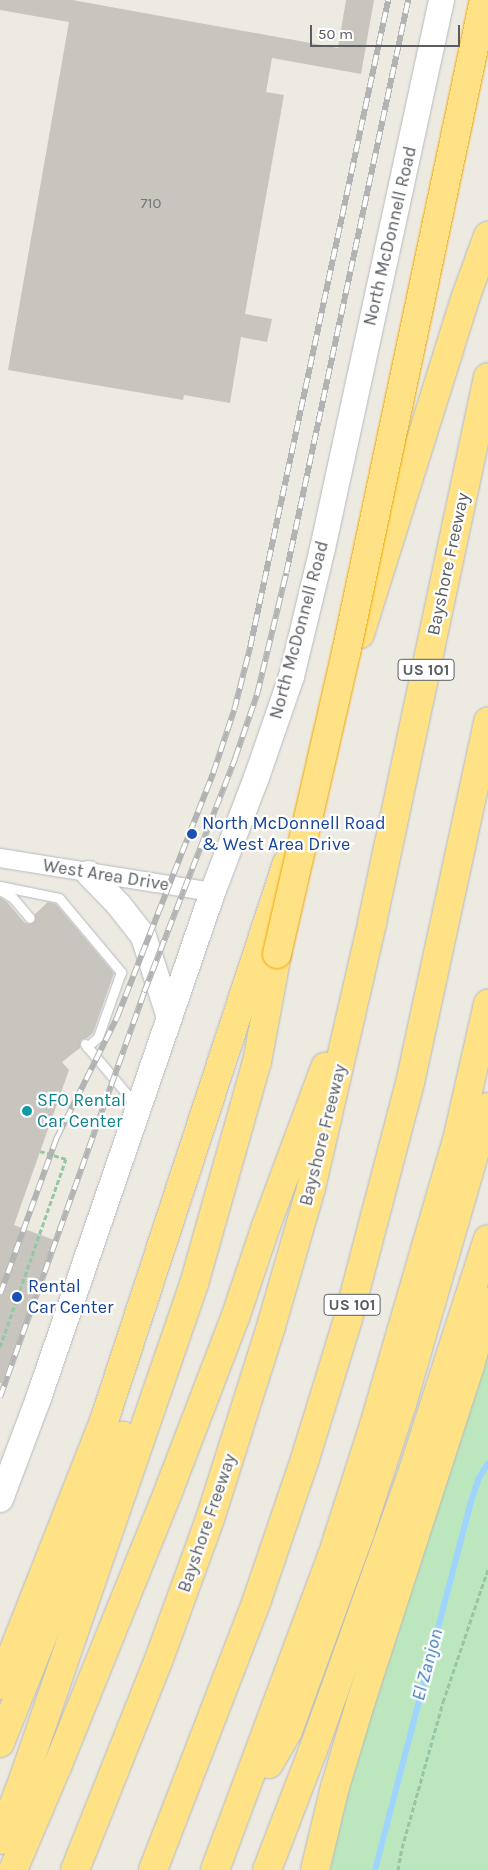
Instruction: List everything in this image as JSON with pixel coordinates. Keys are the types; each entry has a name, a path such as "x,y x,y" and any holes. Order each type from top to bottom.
{"highway":[{"path":"0,1840 23,1780 160,1360 180,1282 277,954 348,643 484,0"},
{"path":"0,1685 104,1421 125,1359 262,942 434,403 466,296 488,236"},
{"name":"Bayshore Freeway","path":"75,1870 168,1635 240,1427 311,1188 364,962 488,377"},
{"name":"US 101","path":"153,1870 257,1600 305,1459 350,1311 408,1092 488,721"},
{"path":"13,1870 57,1767 235,1318 266,1226 364,962"},
{"path":"215,1870 332,1556 374,1425 457,1140 488,1003"},
{"path":"230,1830 288,1732 328,1625 402,1404 488,1107"},
{"path":"267,1870 319,1736 407,1489 488,1239"},
{"path":"315,1870 347,1744 470,1365 488,1301"},
{"path":"0,1743 160,1360"}],"street":[{"name":"North McDonnell Road","path":"0,1499 13,1469 212,892 256,777 291,676 322,548 441,0"},
{"name":"West Area Drive","path":"0,858 212,892"},
{"path":"88,873 118,904 143,936 169,1017"},
{"name":"North McDonnell Road","path":"0,1519 13,1469"}],"lane":[{"path":"0,886 59,898 121,972 107,1007 98,1037 86,1045 138,1107"},
{"path":"0,890 13,898 30,918"}],"path":[{"path":"0,1347 66,1159 40,1151"},
{"path":"398,1870 402,1848 443,1702 488,1569"}],"green space":[{"path":"488,1279 488,1870 312,1870 332,1804 352,1676"}],"building":[{"path":"0,0 72,0 338,48 346,0 374,0 361,74 272,58 266,92 284,95 245,314 272,319 267,342 241,337 230,403 184,395 183,400 8,370 69,22 0,10"},
{"path":"0,897 28,924 34,922 35,914 48,902 56,904 114,973 93,1033 81,1040 80,1048 62,1062 69,1070 14,1225 54,1240 2,1383 0,1383"}],"waterway":[{"name":"El Zanjon","path":"375,1870 471,1502 479,1478 488,1463"}],"railway":[{"path":"0,1294 56,1139 117,1017 213,773 234,710 250,647 388,0"},
{"path":"0,1397 144,992 235,758 257,694 286,573 408,0"}],"place":[{"name":"North McDonnell Road & West Area Drive","path":"192,834"},
{"name":"SFO Rental Car Center","path":"27,1111"},
{"name":"Rental Car Center","path":"17,1297"}]}
